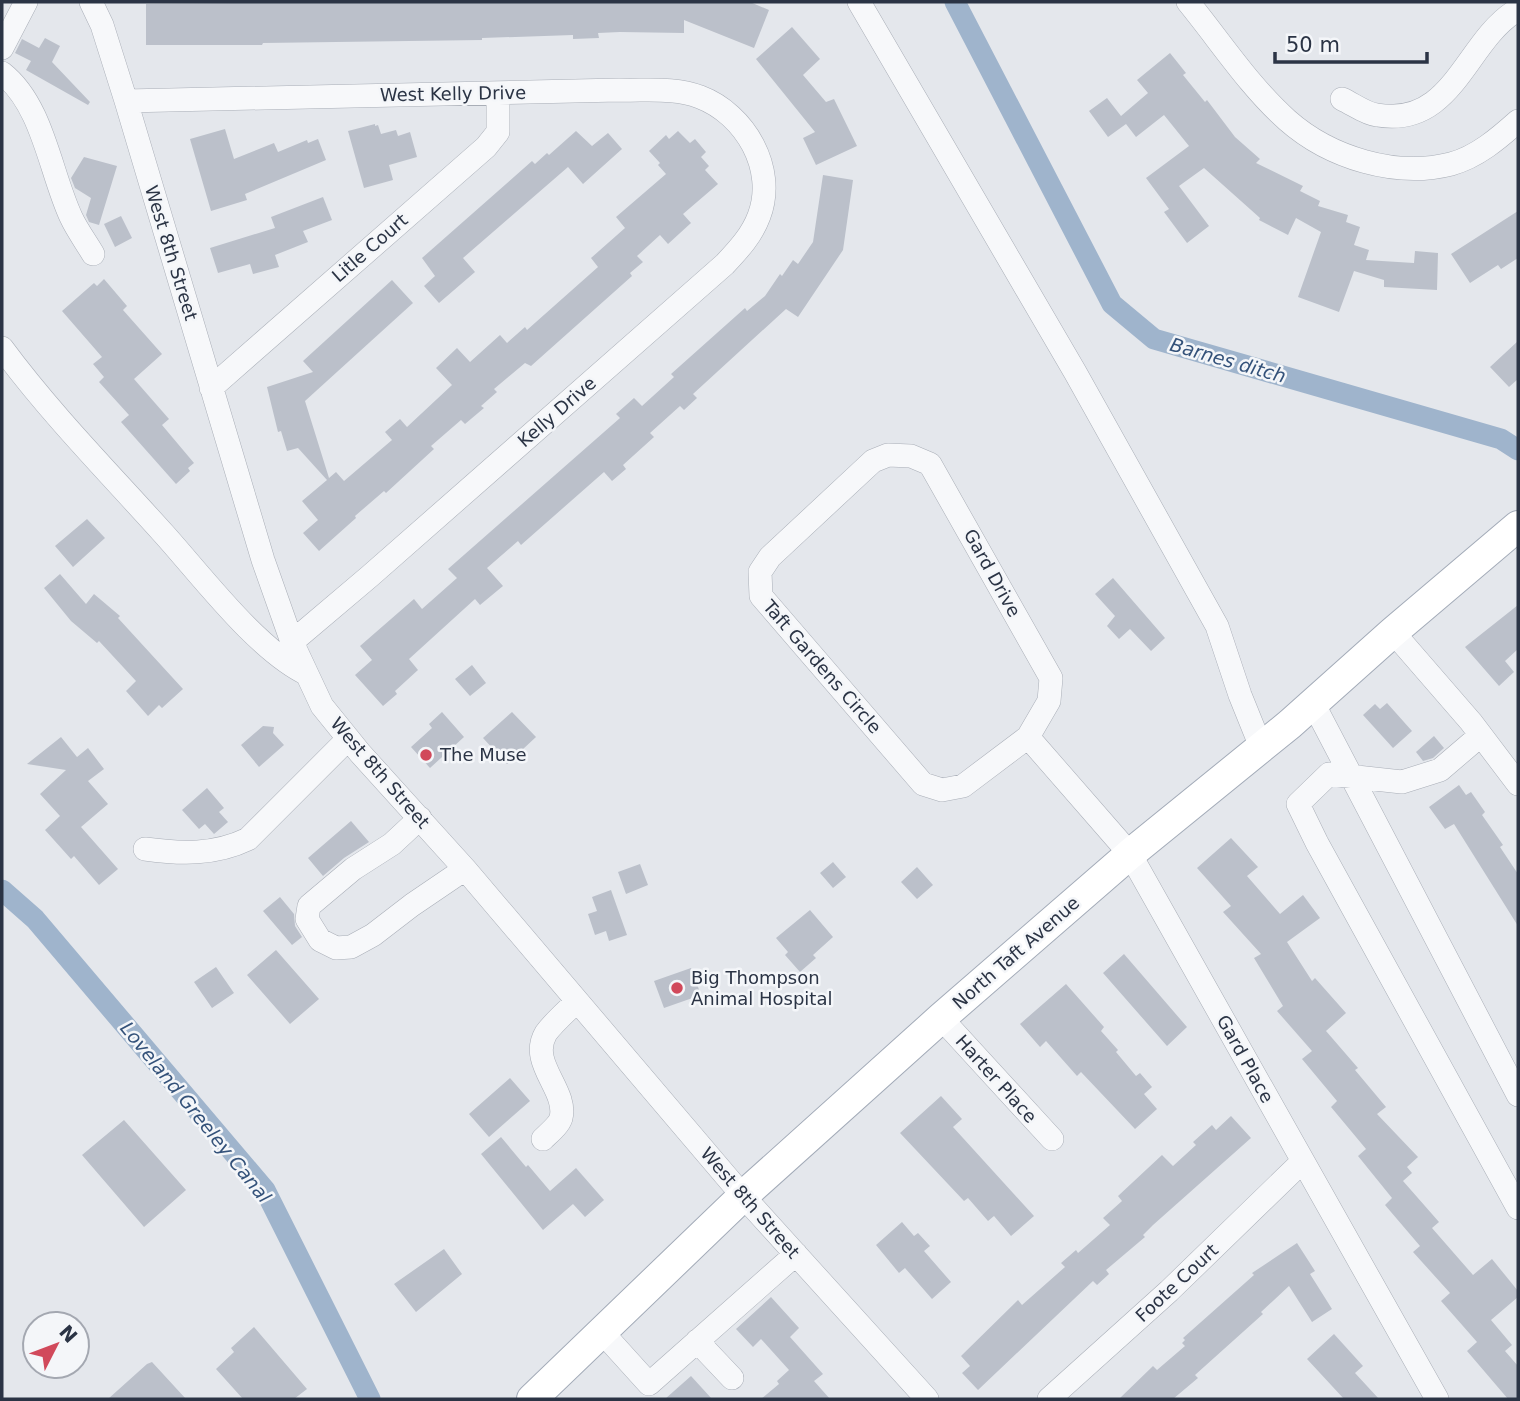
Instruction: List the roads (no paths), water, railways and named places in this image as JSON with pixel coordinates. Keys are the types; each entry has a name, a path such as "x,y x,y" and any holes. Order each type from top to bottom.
{"main road":[{"name":"North Taft Avenue","path":"532,1399 743,1196 941,1018 1130,854 1261,747 1518,526"}],"street":[{"path":"2,48 26,2"},
{"name":"West 8th Street","path":"91,2 102,25 263,561 292,642 322,706 348,739 465,869 743,1196 927,1399"},
{"path":"859,2 1075,372 1217,626 1261,747"},
{"path":"1188,2 1265,98 1288,121 1304,133 1362,161 1402,168 1431,168 1453,164 1477,153 1518,121"},
{"path":"1342,99 1375,116 1407,115 1433,103 1451,88 1499,22 1514,12 1518,13"},
{"path":"2,73 18,89 32,111 71,218 93,254"},
{"name":"West Kelly Drive","path":"125,101 619,90 686,93 713,103 732,117 756,151"},
{"name":"Litle Court","path":"211,388 486,147 498,132 498,93"},
{"name":"Kelly Drive","path":"292,642 725,264 748,239 760,214 764,174 756,151"},
{"path":"2,348 44,399 244,623 284,660 307,674"},
{"name":"Gard Drive","path":"873,461 888,455 911,456 930,464 1051,678 1049,701 1028,737"},
{"name":"Taft Gardens Circle","path":"873,461 770,557 760,572 761,596 923,784 942,790 963,786 1028,737"},
{"path":"1392,632 1481,734 1518,784"},
{"path":"1313,703 1518,1095"},
{"path":"1481,734 1440,770 1402,782 1329,774 1298,804 1518,1208"},
{"name":"Gard Place","path":"1028,737 1130,854 1437,1399"},
{"path":"145,849 175,853 207,852 233,847 248,839 348,739"},
{"path":"420,818 392,844 353,869 309,906 307,919 320,940 336,948 351,947 465,869"},
{"path":"543,1139 561,1120 562,1107 544,1064 542,1053 545,1035 577,1001"},
{"name":"Harter Place","path":"941,1018 1052,1139"},
{"name":"Foote Court","path":"1049,1399 1169,1292 1302,1163"},
{"path":"602,1332 649,1384 796,1254"},
{"path":"698,1341 732,1378"}],"waterway":[{"name":"Barnes ditch","path":"955,2 1112,304 1154,339 1501,439 1518,450"},
{"name":"Loveland Greeley Canal","path":"2,890 35,919 265,1190 370,1399"}],"place":[{"name":"The Muse","path":"426,755"},
{"name":"Big Thompson Animal Hospital","path":"677,988"}]}
